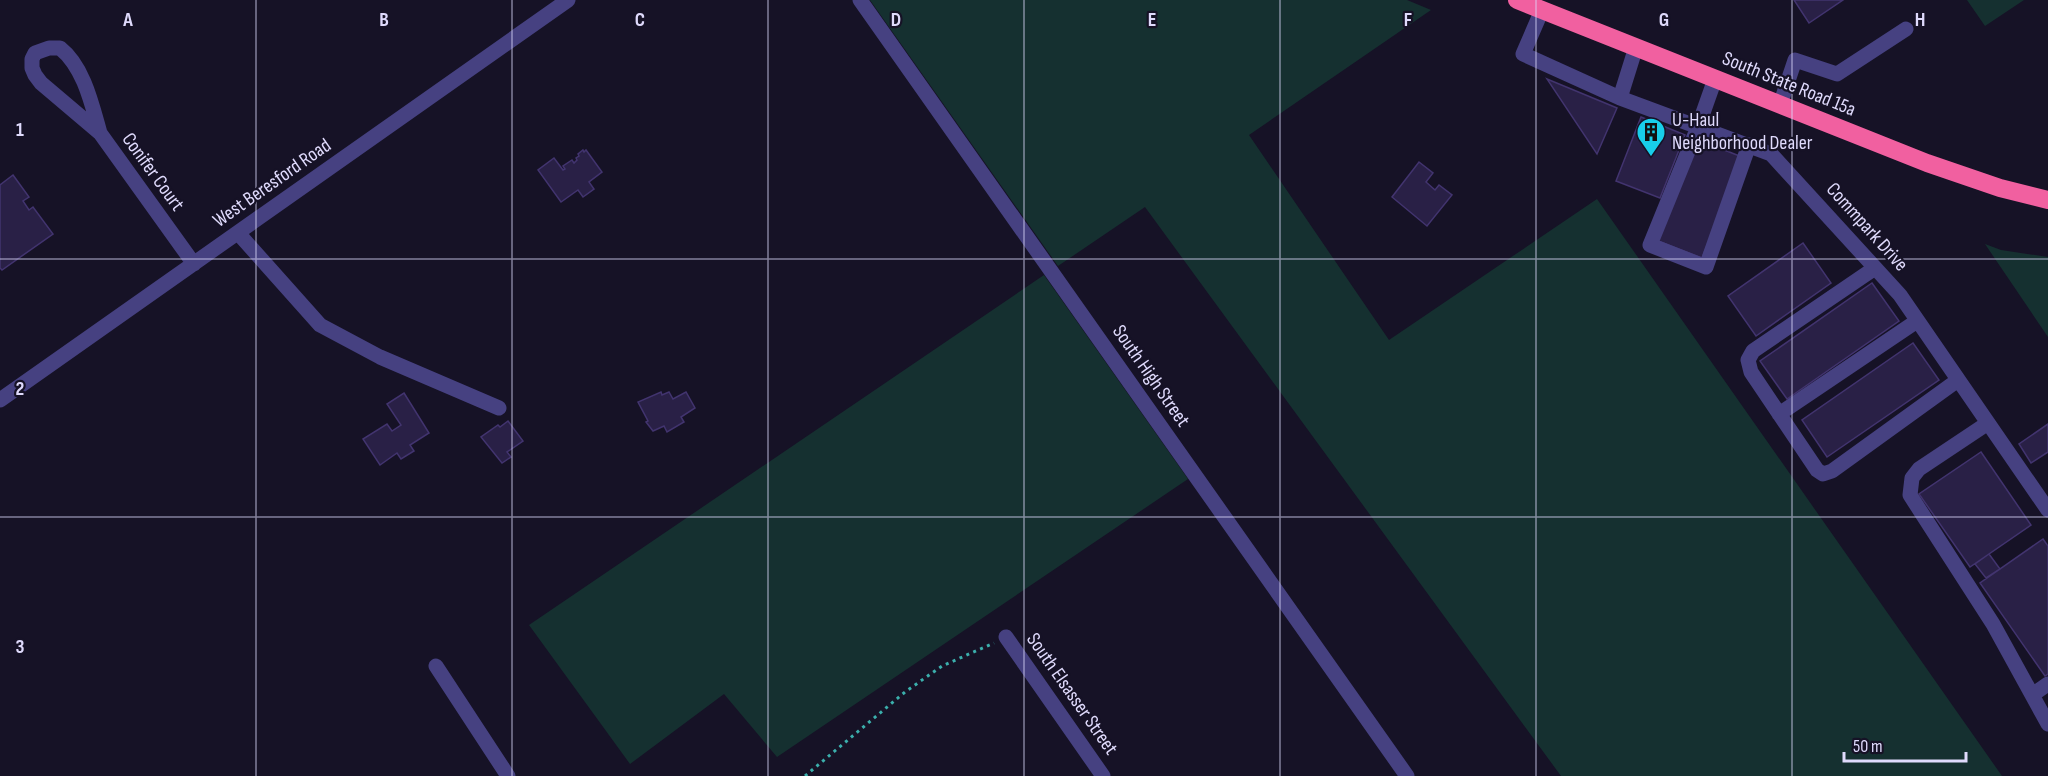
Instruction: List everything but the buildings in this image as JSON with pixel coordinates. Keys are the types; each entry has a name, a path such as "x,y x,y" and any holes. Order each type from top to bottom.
{"highway":[{"name":"South State Road 15a","path":"1517,0 1927,163 2000,188 2048,200"}],"street":[{"name":"West Beresford Road","path":"0,400 568,0"},
{"name":"South High Street","path":"860,0 1407,776"},
{"name":"Commpark Drive","path":"1542,10 1522,54 1620,98 1771,153 1900,295 2048,510"},
{"path":"1780,105 1795,60 1837,74 1906,29"},
{"path":"1620,98 1636,47"},
{"name":"Conifer Court","path":"100,133 93,108 74,62 60,48 49,48 35,54 32,59 32,68 40,83 100,133 194,264"},
{"path":"1715,79 1650,245 1706,267 1749,145"},
{"path":"238,232 320,325 380,357 499,408"},
{"path":"1875,268 1753,351 1748,360 1751,372 1816,470 1823,474 1832,471 1958,380"},
{"path":"1779,414 1917,321"},
{"path":"1988,423 1919,469 1912,478 1910,495 1993,624 2048,724"},
{"name":"South Elsasser Street","path":"1006,637 1103,776"},
{"path":"436,666 508,776"},
{"path":"2032,695 2048,684"}],"path":[{"path":"805,776 906,692 942,666 1006,637"}],"green space":[{"path":"870,0 1407,0 1431,10 1249,135 1389,340 1597,199 2002,776 1561,776 1145,207 1058,266"},
{"path":"1967,0 2024,0 1985,26"},
{"path":"1985,244 2001,250 2048,257 2048,337"},
{"path":"1044,275 1188,479 777,757 724,694 630,764 529,625"}],"place":[{"name":"U-Haul Neighborhood Dealer","path":"1651,158"}]}
